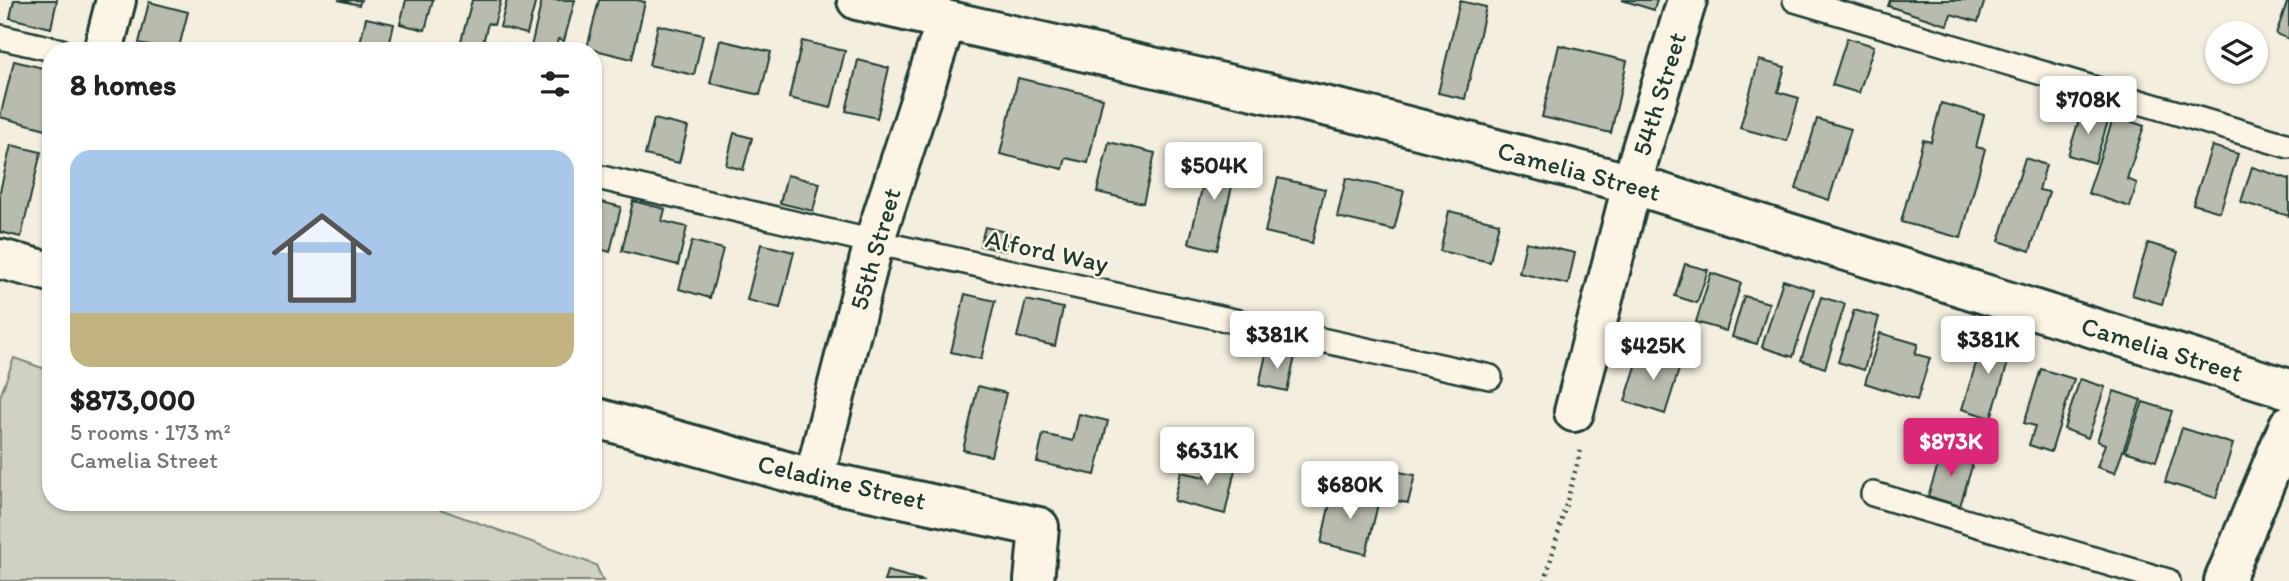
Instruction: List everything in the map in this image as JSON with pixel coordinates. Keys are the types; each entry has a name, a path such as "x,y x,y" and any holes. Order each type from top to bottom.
{"street":[{"path":"105,42 116,0"},
{"name":"Camelia Street","path":"857,0 1364,115 1632,184 2289,388"},
{"name":"54th Street","path":"1574,412 1632,184 1687,0"},
{"name":"55th Street","path":"814,479 874,242 946,21"},
{"path":"0,260 42,270"},
{"name":"Celadine Street","path":"602,419 814,479 1039,527 1034,581"},
{"path":"2224,581 2289,425"}],"lane":[{"path":"1794,0 2289,146"},
{"path":"0,37 42,47"},
{"name":"Alford Way","path":"602,178 874,242 1490,377"},
{"path":"1872,494 2168,581"}],"path":[{"path":"1545,581 1590,415 1574,412"}],"shaded area":[{"path":"14,358 42,368 42,511 445,511 596,565 603,581 0,581 0,397"}],"building":[{"path":"14,0 57,0 51,28 10,18"},
{"path":"338,0 361,0 359,5"},
{"path":"406,0 433,0 425,30 400,24"},
{"path":"472,0 501,0 494,25 488,23 483,42 461,41"},
{"path":"507,0 536,0 527,34 500,27"},
{"path":"542,0 575,0 564,41 558,39 557,42 532,42"},
{"path":"599,0 645,2 632,59 602,52 602,42 588,42"},
{"path":"1622,0 1657,0 1654,10"},
{"path":"1890,0 1985,0 1978,22 1951,14 1947,25 1888,6"},
{"path":"2289,0 2289,39 2276,34"},
{"path":"1460,1 1486,7 1465,99 1438,93"},
{"path":"149,2 188,12 180,42 139,42"},
{"path":"366,18 394,24 390,42 360,42"},
{"path":"658,25 703,35 694,75 649,65"},
{"path":"1847,38 1874,46 1859,93 1832,85"},
{"path":"720,40 771,52 760,95 710,83"},
{"path":"802,41 845,51 831,108 789,98"},
{"path":"1559,45 1627,61 1611,133 1542,117"},
{"path":"858,60 889,68 877,118 846,111"},
{"path":"1759,60 1785,67 1778,92 1799,98 1787,141 1740,128"},
{"path":"14,61 42,68 42,128 0,117"},
{"path":"1018,78 1103,98 1088,163 1066,158 1063,169 1000,154"},
{"path":"1941,103 1984,115 1976,147 1985,149 1961,238 1901,222 1923,140 1931,142"},
{"path":"2082,110 2109,118 2095,163 2068,155"},
{"path":"2114,116 2144,126 2127,179 2137,183 2130,207 2088,193"},
{"path":"654,119 688,127 679,163 645,155"},
{"path":"1817,119 1851,129 1829,200 1796,189"},
{"path":"734,133 752,138 743,170 726,165"},
{"path":"1109,142 1155,153 1143,203 1097,192"},
{"path":"11,145 41,152 21,237 0,232 0,191"},
{"path":"2212,146 2238,154 2220,212 2193,204"},
{"path":"1210,155 1238,161 1217,250 1189,243"},
{"path":"2025,158 2046,165 2039,190 2049,192 2030,251 1999,241"},
{"path":"2252,167 2289,179 2289,216 2241,202"},
{"path":"787,175 820,183 813,211 780,203"},
{"path":"1278,178 1325,189 1312,243 1265,232"},
{"path":"1346,178 1404,191 1394,230 1337,217"},
{"path":"633,201 665,209 662,221 687,227 678,265 622,251"},
{"path":"602,202 621,207 610,252 602,250"},
{"path":"1449,211 1499,223 1490,262 1440,251"},
{"path":"985,227 1009,233 1005,251 980,246"},
{"path":"692,241 723,249 710,298 679,289"},
{"path":"1526,242 1575,253 1568,284 1519,273"},
{"path":"2148,243 2178,252 2162,304 2132,295"},
{"path":"761,244 794,252 780,308 747,300"},
{"path":"1685,264 1708,270 1697,303 1675,296"},
{"path":"1711,273 1741,283 1726,331 1696,322"},
{"path":"1783,280 1814,290 1793,357 1762,347"},
{"path":"965,294 995,301 981,359 951,352"},
{"path":"1744,296 1769,303 1757,344 1732,337"},
{"path":"1821,297 1845,304 1825,368 1801,360"},
{"path":"1026,300 1063,308 1055,346 1017,337"},
{"path":"1854,310 1879,317 1864,370 1838,362"},
{"path":"1880,333 1918,344 1915,354 1930,358 1917,400 1865,383"},
{"path":"1985,334 2014,343 1991,418 1962,409"},
{"path":"1267,350 1295,357 1287,391 1259,385"},
{"path":"1641,350 1681,363 1665,414 1625,401"},
{"path":"2041,369 2074,379 2051,452 2029,445 2035,426 2024,423"},
{"path":"2080,379 2105,387 2088,438 2064,429"},
{"path":"978,386 1006,393 991,456 963,450"},
{"path":"2114,391 2141,400 2115,473 2097,467 2105,444 2097,441"},
{"path":"2143,402 2172,411 2156,461 2125,451"},
{"path":"1079,414 1108,421 1095,475 1037,462 1043,434 1073,441"},
{"path":"2182,428 2233,444 2216,498 2165,482"},
{"path":"1943,450 1974,460 1960,506 1928,496"},
{"path":"1209,459 1236,465 1225,514 1174,501 1181,472 1205,477"},
{"path":"1394,471 1415,475 1408,503 1388,499"},
{"path":"1333,489 1379,500 1366,554 1321,543"},
{"path":"887,571 925,581 884,581"}]}
